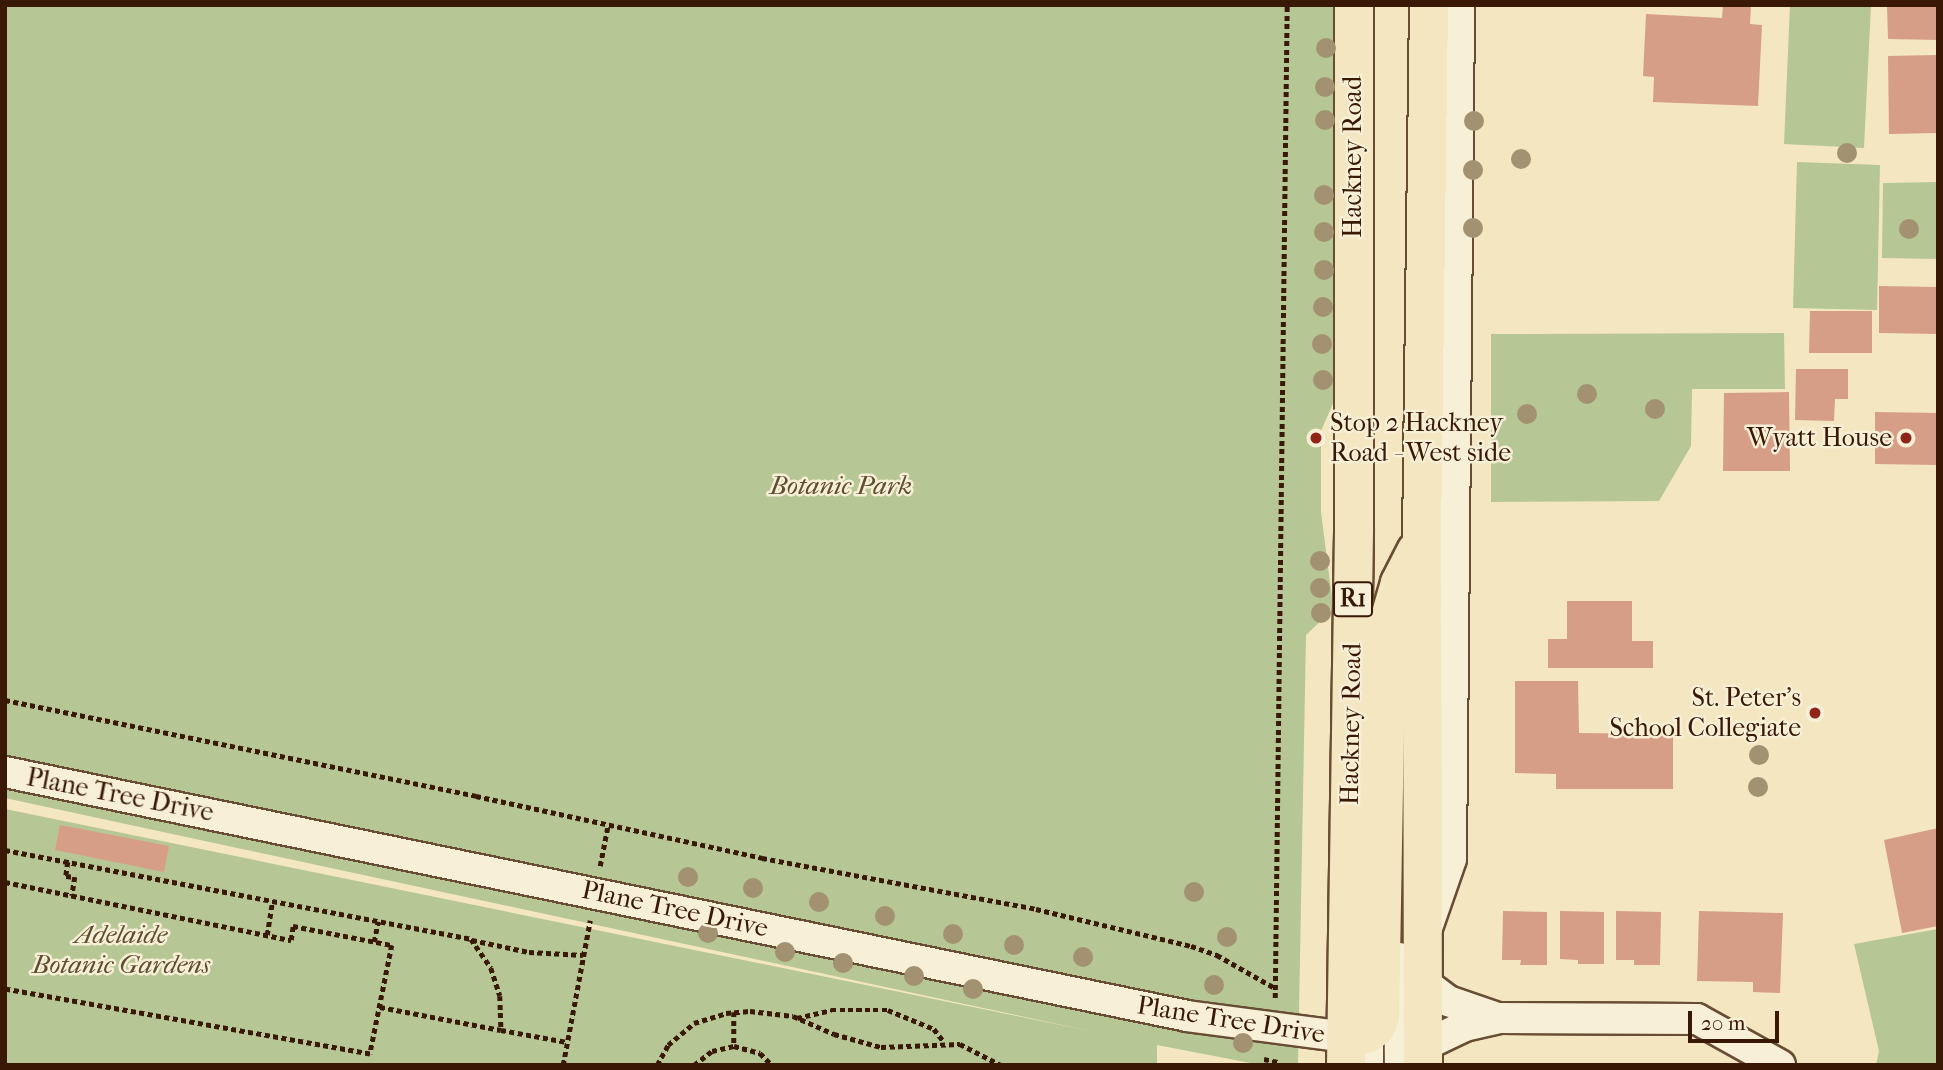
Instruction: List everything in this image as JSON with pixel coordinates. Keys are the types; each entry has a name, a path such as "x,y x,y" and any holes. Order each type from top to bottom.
{"highway":[{"name":"Hackney Road","path":"1354,5 1352,160 1357,1050"},
{"path":"1415,1059 1423,982 1422,538 1429,5"},
{"path":"1357,1050 1376,1027 1381,1010 1387,628 1400,583 1422,538"}],"street":[{"path":"1423,939 1451,859 1459,5"},
{"path":"1400,583 1415,1059"},
{"name":"Plane Tree Drive","path":"5,772 1357,1050"},
{"path":"1423,982 1448,1001 1499,1018"},
{"path":"1415,1059 1465,1026 1499,1018 1697,1019 1780,1065"}],"path":[{"path":"5,700 762,858 1036,909 1191,946 1217,955 1275,988 1287,5"},
{"path":"599,870 608,825"},
{"path":"5,850 529,952 583,955"},
{"path":"68,862 66,876 75,877 72,896"},
{"path":"5,882 290,940 293,926 392,945 370,1055 5,989"},
{"path":"267,935 272,901"},
{"path":"564,1065 591,913"},
{"path":"374,942 378,922"},
{"path":"471,939 491,968 497,986 501,1030"},
{"path":"380,1007 567,1042"},
{"path":"797,1018 841,1010 888,1010 934,1029 944,1043"},
{"path":"657,1065 668,1045 694,1023 734,1012 767,1011 797,1018 834,1034 880,1047 908,1049 944,1043 974,1049 1001,1065"},
{"path":"734,1012 734,1046"},
{"path":"694,1065 712,1051 734,1046 760,1053 772,1065"}],"green space":[{"name":"Botanic Park","path":"5,5 1338,5 1334,401 1321,431 1321,512 1332,598 1330,612 1306,635 1298,1065 1261,1065 1157,1045 1157,1065 5,1065 5,809 1095,1032 5,798"},
{"path":"1790,5 1871,5 1864,148 1784,144"},
{"path":"1797,162 1880,165 1877,310 1793,308"},
{"path":"1938,182 1938,259 1882,258 1883,183"},
{"path":"1784,333 1785,389 1692,389 1691,446 1659,501 1491,502 1491,334"},
{"path":"1938,929 1938,1065 1876,1065 1879,1051 1854,944"}],"building":[{"path":"1723,5 1751,5 1750,24 1762,25 1758,106 1653,102 1654,77 1643,76 1646,14 1722,18"},
{"path":"1887,5 1938,5 1938,40 1888,39"},
{"path":"1938,55 1938,133 1889,134 1888,56"},
{"path":"1879,286 1938,287 1938,334 1879,333"},
{"path":"1810,311 1872,311 1872,353 1809,353"},
{"path":"1796,369 1848,369 1848,399 1835,399 1834,421 1795,420"},
{"path":"1789,392 1790,471 1723,471 1724,393"},
{"name":"Wyatt House","path":"1875,412 1938,413 1938,465 1875,464"},
{"path":"1567,601 1632,601 1632,641 1653,641 1653,668 1548,668 1548,639 1567,639"},
{"path":"1515,681 1578,681 1579,733 1673,734 1673,789 1556,789 1556,774 1515,773"},
{"path":"60,825 169,846 164,872 55,850"},
{"path":"1938,828 1938,926 1902,933 1884,840"},
{"path":"1503,911 1547,912 1547,965 1520,965 1521,960 1502,960"},
{"path":"1560,911 1604,912 1604,964 1578,964 1578,960 1560,959"},
{"path":"1616,911 1661,912 1660,965 1634,965 1634,960 1616,960"},
{"path":"1699,911 1783,913 1780,993 1753,992 1753,982 1697,981"}],"place":[{"name":"Stop 2 Hackney Road - West side","path":"1316,438"},
{"name":"Wyatt House","path":"1906,438"},
{"name":"St. Peter's School Collegiate","path":"1815,713"}],"park label":[{"name":"Adelaide Botanic Gardens","path":"121,950"}]}
